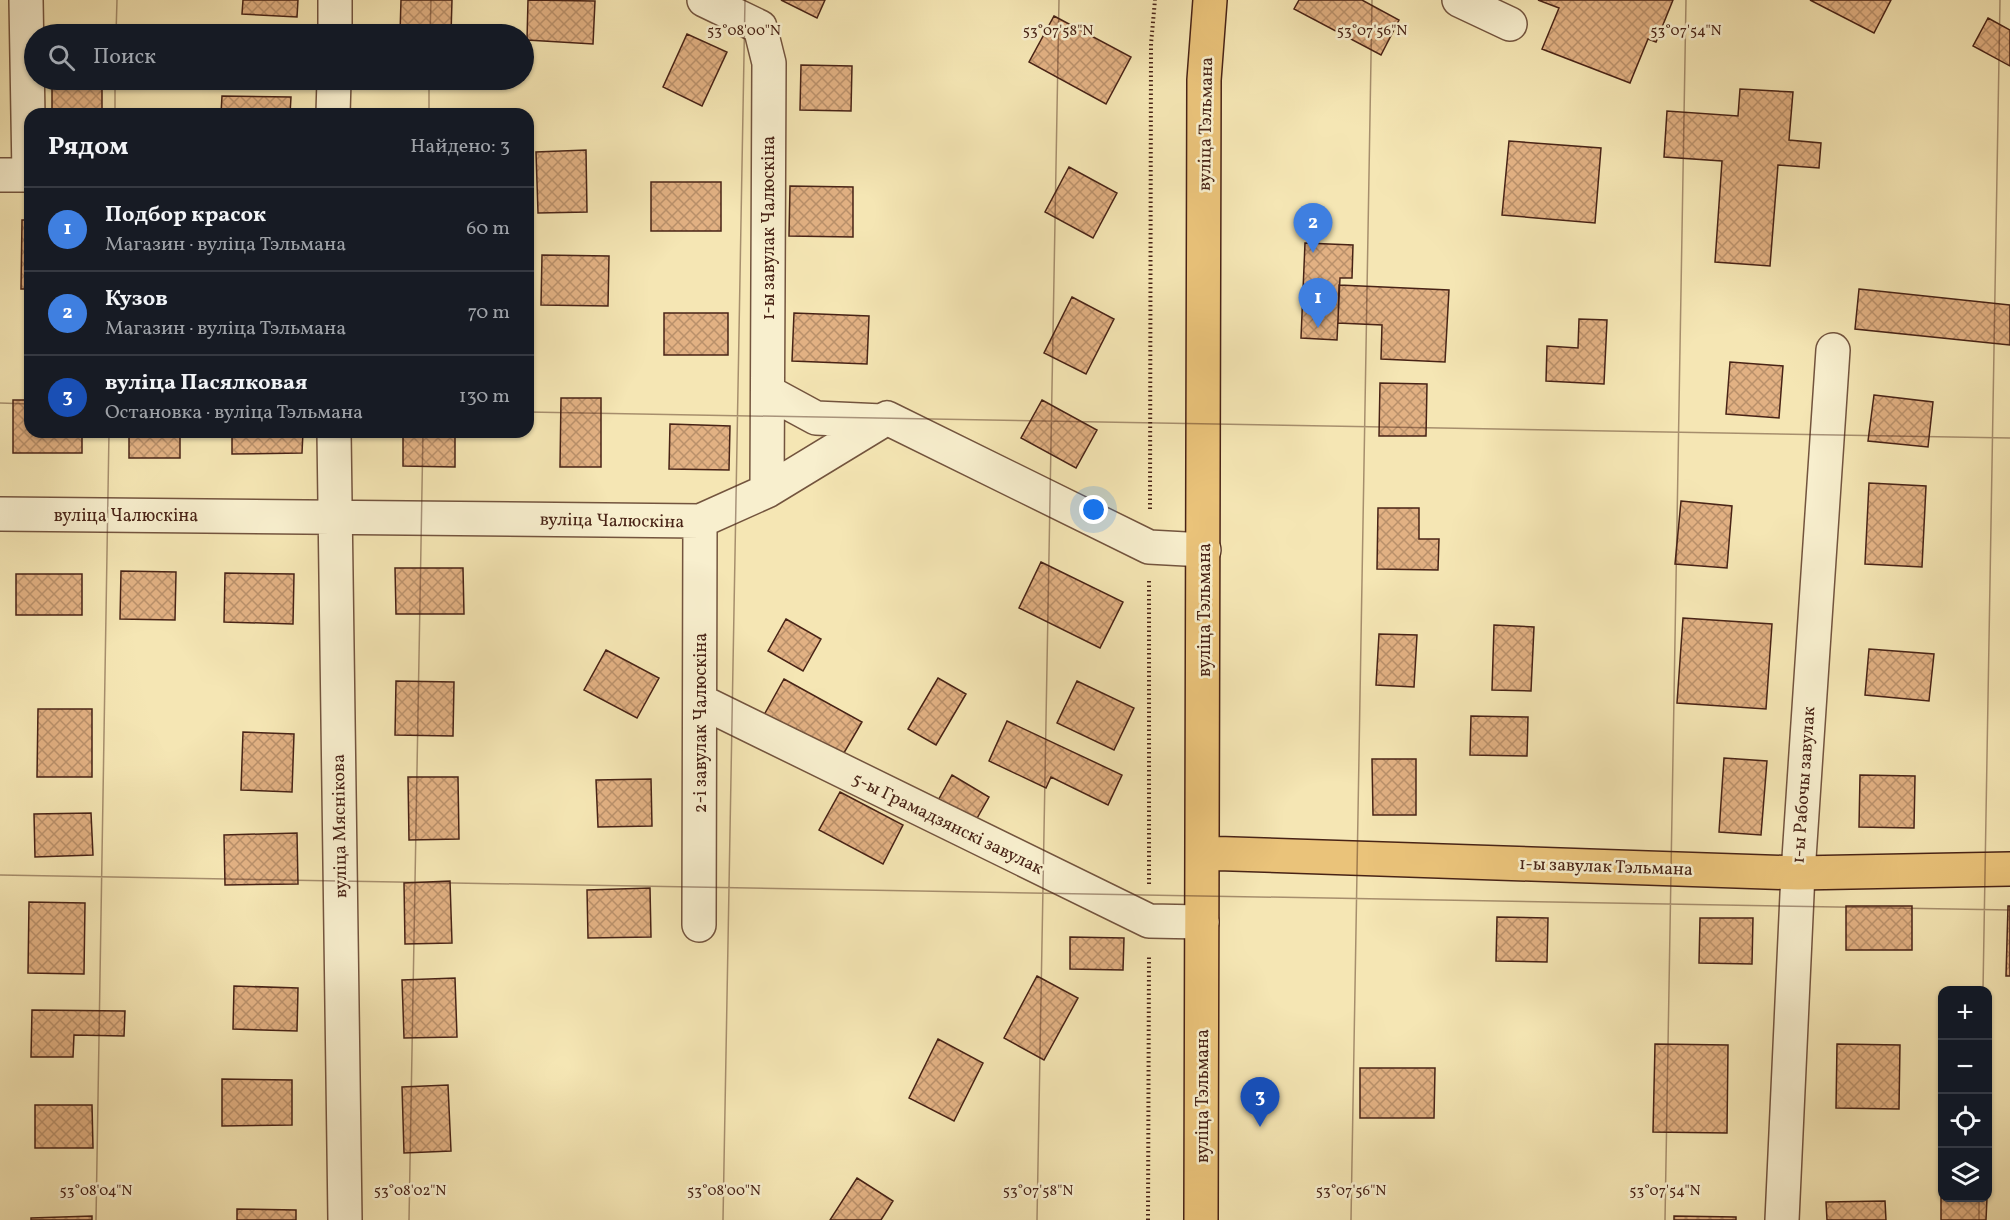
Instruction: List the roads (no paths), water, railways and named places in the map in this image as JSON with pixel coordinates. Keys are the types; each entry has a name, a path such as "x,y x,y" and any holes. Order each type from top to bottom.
{"main road":[{"name":"вуліца Тэльмана","path":"1201,1220 1204,80 1210,0"},
{"name":"1-ы завулак Тэльмана","path":"1202,853 1798,873 2010,869"}],"street":[{"path":"26,0 27,24"},
{"path":"335,0 335,24"},
{"name":"1-ы завулак Чалюскіна","path":"704,0 760,27 769,63 767,491"},
{"path":"1459,0 1510,24"},
{"path":"28,90 28,108"},
{"path":"333,108 334,90"},
{"path":"0,175 24,175"},
{"name":"1-ы Рабочы завулак","path":"1782,1220 1798,873 1833,350"},
{"path":"768,392 816,418 882,421 887,418 1149,547 1204,550"},
{"name":"вуліца Чалюскіна","path":"0,514 700,520 767,491 882,421"},
{"name":"вуліца Мяснікова","path":"334,438 345,1220"},
{"name":"2-і завулак Чалюскіна","path":"699,925 700,520"},
{"name":"5-ы Грамадзянскі завулак","path":"700,701 1149,921 1202,922"}],"place":[{"name":"Кузов","path":"1313,253"},
{"name":"Подбор красок","path":"1318,328"},
{"name":"вуліца Пасялковая","path":"1260,1127"}]}
